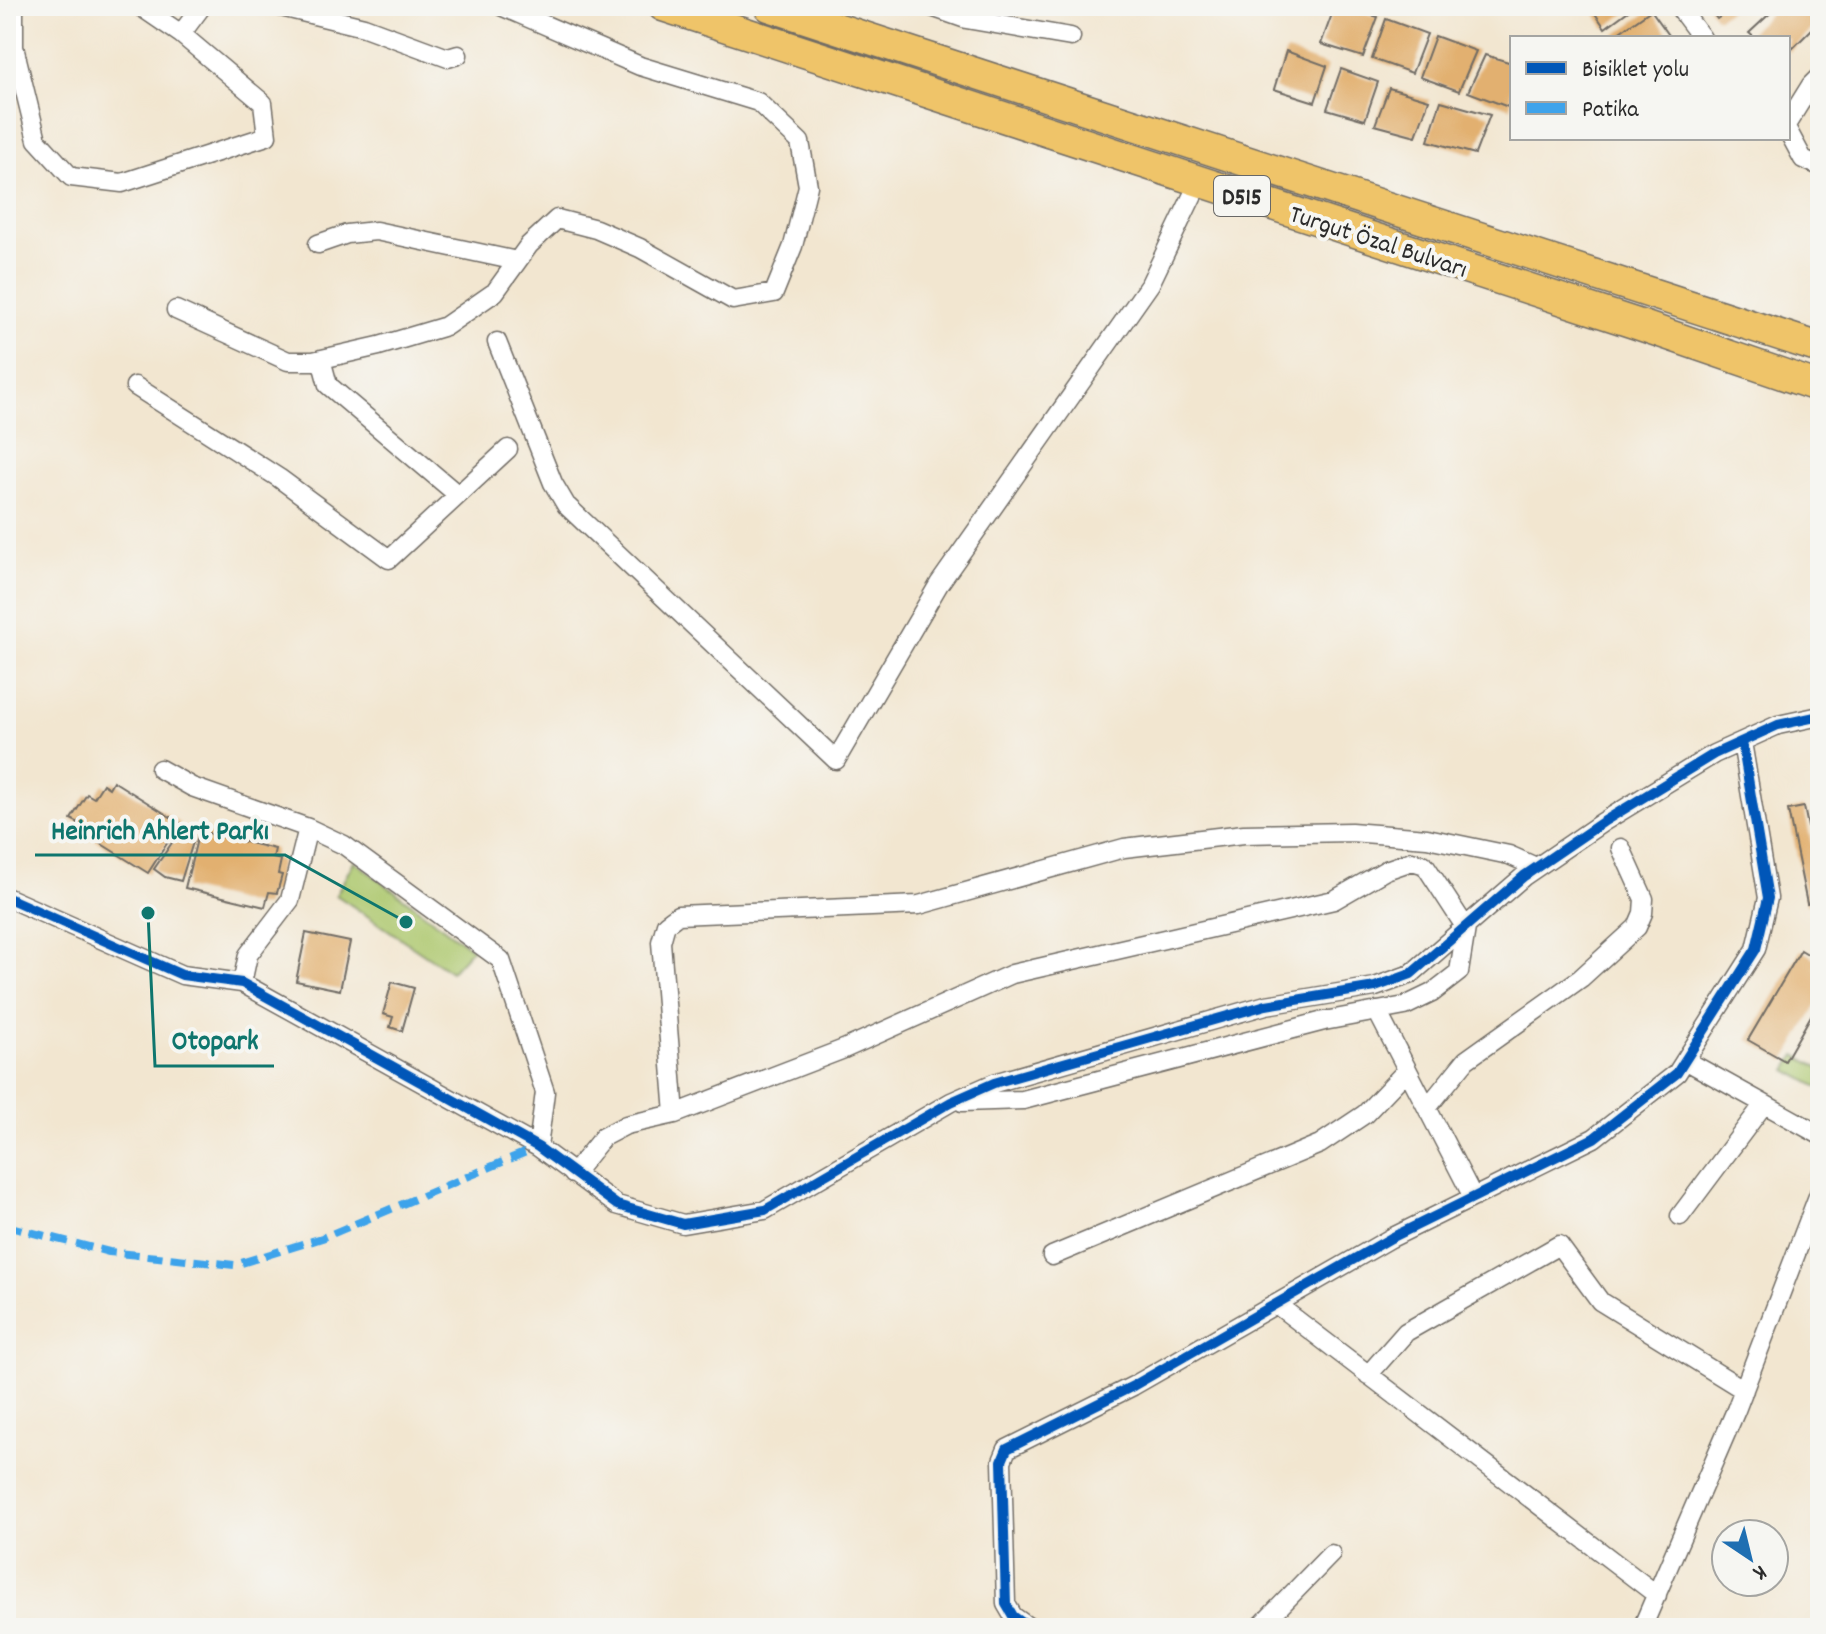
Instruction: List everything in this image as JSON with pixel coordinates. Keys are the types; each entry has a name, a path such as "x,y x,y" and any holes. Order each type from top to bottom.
{"highway":[{"name":"Turgut Özal Bulvarı","path":"663,6 1634,323 1820,387"},
{"name":"Turgut Özal Bulvarı","path":"769,6 1820,348"}],"street":[{"path":"14,6 14,47 37,140 71,177 122,183 267,136 263,103 181,34 140,6"},
{"path":"181,34 202,6"},
{"path":"277,6 364,27 448,58 458,55"},
{"path":"176,310 288,361 321,359 379,346 446,326 495,292 529,245 557,219 596,229 640,248 733,300 774,293 793,246 808,186 800,142 758,102 640,66 501,6"},
{"path":"929,6 971,12 1071,37"},
{"path":"1678,6 1700,36"},
{"path":"1790,119 1820,76"},
{"path":"1790,135 1803,159 1820,166"},
{"path":"497,342 553,483 566,505 836,760 939,584 1150,284 1199,182"},
{"path":"318,244 347,234 376,231 517,261"},
{"path":"321,359 328,385 458,495"},
{"path":"135,386 279,478 389,559 508,449"},
{"path":"6,897 182,975 242,983 538,1147 617,1205 683,1224 765,1210 951,1102 994,1083 1266,1005 1375,987 1411,974 1536,867 1603,822 1714,754 1778,725 1820,716"},
{"path":"1030,1628 1013,1616 1006,1604 1002,1461 1007,1449 1133,1386 1391,1238 1594,1138 1677,1073 1756,949 1768,898 1742,742"},
{"path":"160,769 192,787 308,828 344,845 501,960 545,1092 538,1147"},
{"path":"242,983 248,955 290,900 308,828"},
{"path":"675,1114 661,942 666,924 678,915 919,905 1124,848 1244,834 1351,832 1427,838 1509,855 1536,867"},
{"path":"1427,1108 1466,1060 1581,978 1637,927 1643,913 1644,899 1621,848"},
{"path":"573,1174 603,1137 626,1125 675,1114 844,1049 1012,974 1334,900 1386,870 1412,861 1425,865 1466,928 1459,972 1432,993 1405,1006 1324,1021 1023,1100 951,1102"},
{"path":"1377,1011 1473,1197"},
{"path":"1685,1060 1820,1135"},
{"path":"1052,1256 1320,1144 1365,1114 1407,1070"},
{"path":"1680,1216 1764,1104"},
{"path":"1642,1628 1744,1390 1820,1191"},
{"path":"1368,1375 1406,1332 1559,1245 1600,1301 1744,1390"},
{"path":"1276,1304 1657,1595"},
{"path":"1259,1628 1331,1554"}],"green space":[{"path":"354,861 472,949 451,972 336,895"},
{"path":"1796,1055 1820,1068 1820,1088 1787,1070"}],"building":[{"path":"1335,6 1378,17 1363,57 1321,44"},
{"path":"1590,6 1635,6 1605,28"},
{"path":"1707,6 1736,6 1717,19"},
{"path":"1778,6 1820,6 1820,21 1790,51 1790,36 1753,36 1749,33"},
{"path":"1651,10 1670,36 1614,36"},
{"path":"1386,19 1427,34 1412,73 1372,59"},
{"path":"1435,36 1476,51 1459,91 1420,77"},
{"path":"1286,51 1327,66 1315,102 1274,89"},
{"path":"1485,55 1510,62 1510,108 1468,92"},
{"path":"1341,69 1378,82 1365,120 1327,109"},
{"path":"1389,88 1429,100 1416,136 1375,125"},
{"path":"1441,101 1490,115 1475,154 1428,141"},
{"path":"113,781 180,823 148,873 76,828 79,823 71,819 87,794 94,798 103,784 109,788"},
{"path":"1804,807 1820,886 1820,902 1807,904 1788,810"},
{"path":"199,831 275,849 273,858 281,860 278,874 282,875 277,893 269,892 265,907 185,888"},
{"path":"178,834 193,842 181,881 165,877 154,869"},
{"path":"306,933 350,942 340,990 296,981"},
{"path":"1801,950 1819,961 1815,968 1820,971 1820,1000 1785,1061 1748,1040"},
{"path":"392,982 414,988 402,1031 390,1027 393,1017 383,1014"}],"marked path":[{"path":"6,1226 109,1252 235,1265 322,1238 538,1147"}],"cycle path":[{"path":"6,897 182,975 242,983 538,1147 617,1205 683,1224 765,1210 951,1102 994,1083 1266,1005 1375,987 1411,974 1524,876 1603,822 1714,754 1778,725 1820,716"},
{"path":"1030,1628 1013,1616 1006,1604 1002,1461 1007,1449 1133,1386 1391,1238 1594,1138 1677,1073 1756,949 1768,898 1742,742"}],"place":[{"name":"Otopark","path":"148,913"},
{"name":"Heinrich Ahlert Parkı","path":"406,922"}]}
